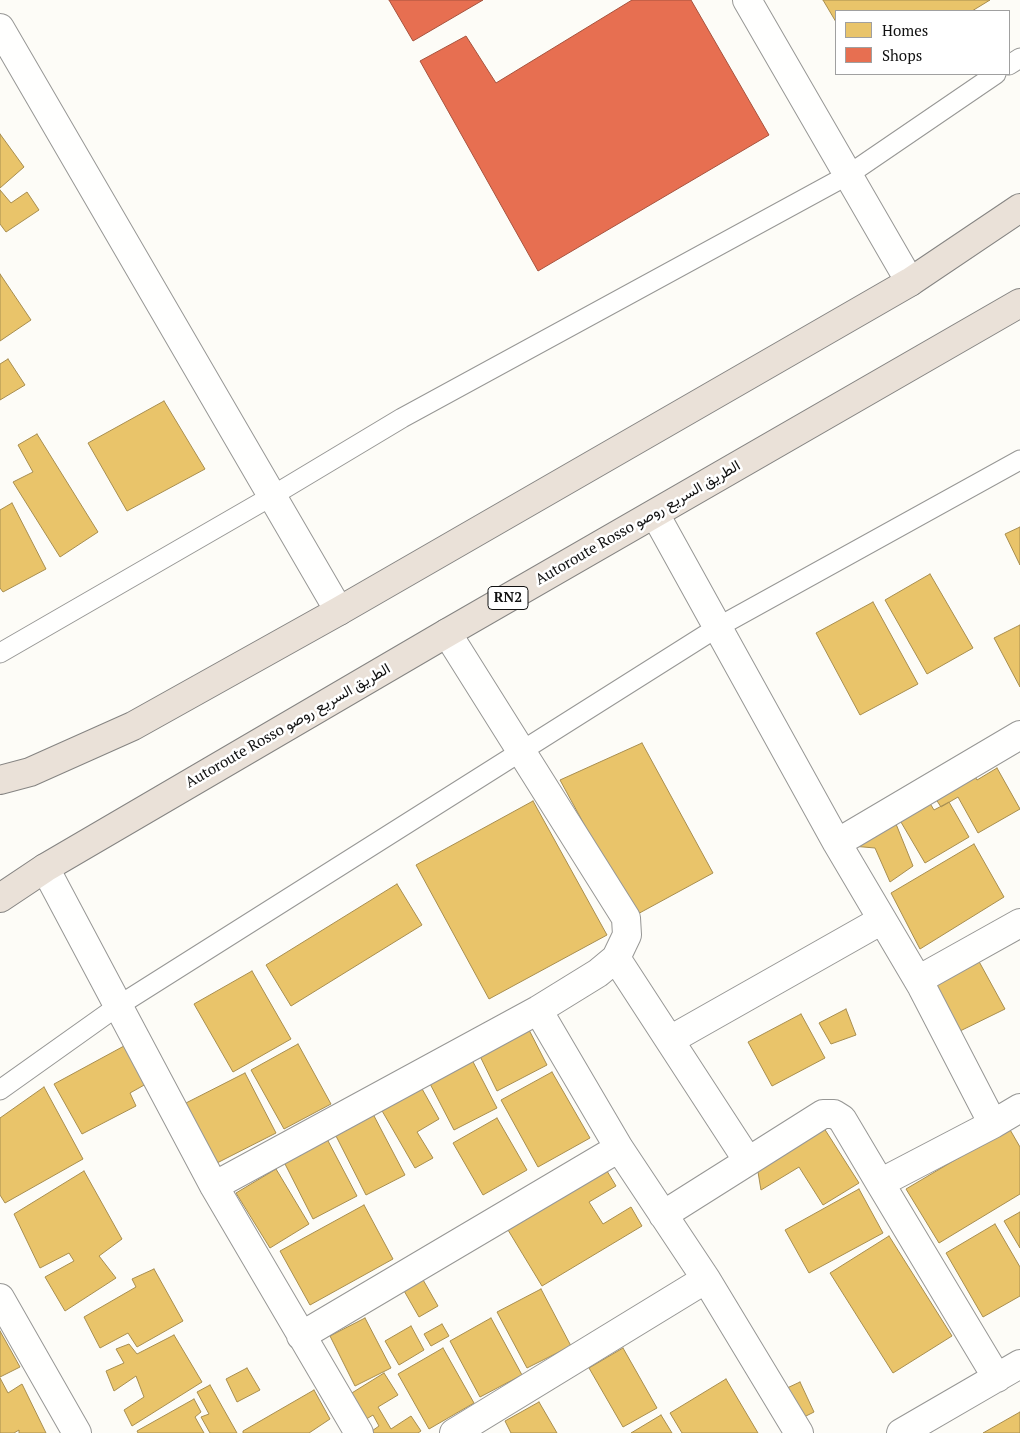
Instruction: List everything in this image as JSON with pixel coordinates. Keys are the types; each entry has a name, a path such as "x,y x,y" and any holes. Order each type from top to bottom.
{"highway":[{"path":"0,780 30,772 133,726 339,611 910,282 1020,208"},
{"name":"Autoroute Rosso الطريق السريع روصو","path":"0,898 45,868 447,633 1020,303"}],"street":[{"path":"747,0 910,282"},
{"path":"0,28 339,611"},
{"path":"655,514 837,843 918,980 993,1124"},
{"path":"214,1186 538,1010 598,973 616,958 627,935 626,918 447,633"},
{"path":"837,843 1020,735"},
{"path":"45,868 214,1186 358,1433"},
{"path":"670,1040 882,920"},
{"path":"918,980 1020,923"},
{"path":"616,958 748,1161"},
{"path":"538,1010 620,1148 706,1280 800,1433"},
{"path":"880,1182 993,1124 1020,1108"},
{"path":"663,1215 823,1114 834,1114 842,1119 997,1378"},
{"path":"301,1336 620,1148"},
{"path":"454,1433 706,1280"},
{"path":"2,1306 77,1433"},
{"path":"908,1431 1020,1364"}],"lane":[{"path":"0,653 272,496 402,418 848,175 995,75"},
{"path":"0,1090 118,1006 718,627 1020,460"}],"building: Homes":[{"path":"823,0 990,0 974,10 835,10 835,20"},
{"path":"0,134 24,167 0,188"},
{"path":"0,190 11,203 27,192 39,210 6,232 0,224"},
{"path":"0,274 31,320 0,341"},
{"path":"8,359 25,385 0,400 0,364"},
{"path":"164,401 205,469 127,511 88,443"},
{"path":"37,434 98,532 60,557 13,482 33,472 18,445"},
{"path":"12,503 46,569 3,592 0,588 0,510"},
{"path":"1020,527 1020,565 1005,534"},
{"path":"930,574 973,648 927,674 885,600"},
{"path":"873,602 918,684 860,715 816,633"},
{"path":"1020,625 1020,687 994,638"},
{"path":"642,743 713,873 634,916 560,780"},
{"path":"997,768 1020,809 978,833 958,797 941,807 932,793 972,771 977,780"},
{"path":"928,800 934,810 949,802 969,837 925,863 898,817"},
{"path":"533,801 607,935 489,999 416,865"},
{"path":"896,824 913,866 890,882 875,848 852,846"},
{"path":"974,844 1004,897 920,949 891,893"},
{"path":"397,884 422,925 291,1006 266,965"},
{"path":"976,956 1005,1009 956,1033 932,982"},
{"path":"252,971 291,1039 233,1072 194,1004"},
{"path":"846,1009 856,1035 831,1044 819,1023"},
{"path":"801,1014 825,1058 772,1086 748,1042"},
{"path":"527,1026 547,1065 497,1091 478,1052"},
{"path":"298,1044 331,1104 284,1129 251,1070"},
{"path":"124,1046 146,1084 130,1093 136,1106 82,1134 54,1084"},
{"path":"470,1056 497,1108 454,1130 427,1078"},
{"path":"552,1072 590,1138 538,1167 501,1100"},
{"path":"245,1073 276,1133 215,1164 184,1104"},
{"path":"44,1087 83,1159 5,1203 0,1195 0,1118"},
{"path":"421,1087 439,1119 417,1132 433,1158 415,1168 381,1109"},
{"path":"373,1114 405,1175 366,1195 335,1134"},
{"path":"497,1118 527,1170 483,1195 453,1143"},
{"path":"822,1125 859,1183 823,1205 799,1167 761,1190 757,1166"},
{"path":"1009,1128 1020,1147 1020,1194 939,1243 906,1189"},
{"path":"327,1139 357,1196 313,1219 284,1162"},
{"path":"276,1169 309,1224 270,1248 236,1193"},
{"path":"84,1171 122,1239 99,1256 116,1278 65,1311 45,1277 74,1261 69,1253 40,1268 14,1214"},
{"path":"607,1171 616,1186 589,1202 603,1224 631,1207 642,1226 542,1286 508,1230"},
{"path":"859,1189 883,1233 809,1273 785,1230"},
{"path":"364,1205 393,1259 310,1305 280,1251"},
{"path":"1020,1212 1020,1248 1004,1221"},
{"path":"995,1224 1020,1267 1020,1296 983,1317 946,1253"},
{"path":"889,1236 952,1336 893,1373 830,1273"},
{"path":"154,1269 183,1321 137,1347 128,1333 100,1348 84,1317 136,1287 132,1279"},
{"path":"422,1278 438,1306 419,1317 403,1289"},
{"path":"541,1289 571,1346 527,1368 497,1312"},
{"path":"365,1318 391,1368 355,1386 330,1336"},
{"path":"491,1318 522,1375 480,1397 450,1341"},
{"path":"442,1324 449,1336 431,1346 424,1334"},
{"path":"411,1326 424,1350 399,1365 385,1341"},
{"path":"0,1331 20,1367 0,1377"},
{"path":"174,1335 202,1382 132,1426 124,1410 144,1397 136,1376 114,1391 106,1371 124,1363 116,1349 129,1344 137,1354"},
{"path":"443,1348 474,1403 429,1429 398,1374"},
{"path":"623,1348 657,1408 623,1427 589,1368"},
{"path":"247,1368 260,1390 237,1402 226,1379"},
{"path":"384,1373 398,1395 378,1407 391,1429 411,1416 421,1431 418,1433 369,1433 379,1426 373,1415 363,1421 347,1396"},
{"path":"0,1378 8,1393 22,1384 46,1433 19,1433 19,1430 14,1433 0,1433"},
{"path":"726,1379 758,1433 682,1433 670,1413"},
{"path":"800,1382 814,1412 800,1419 785,1389"},
{"path":"210,1385 237,1433 210,1433 201,1417 209,1414 197,1392"},
{"path":"314,1390 330,1419 309,1433 243,1433 243,1431"},
{"path":"194,1399 201,1412 195,1417 204,1433 138,1433 137,1431"},
{"path":"539,1402 557,1433 511,1433 505,1421"},
{"path":"1020,1412 1020,1433 983,1433"},
{"path":"661,1415 672,1433 631,1433"}],"building: Shops":[{"path":"389,0 483,0 413,41"},
{"path":"632,0 691,0 769,135 538,271 420,61 466,36 496,83"}]}
